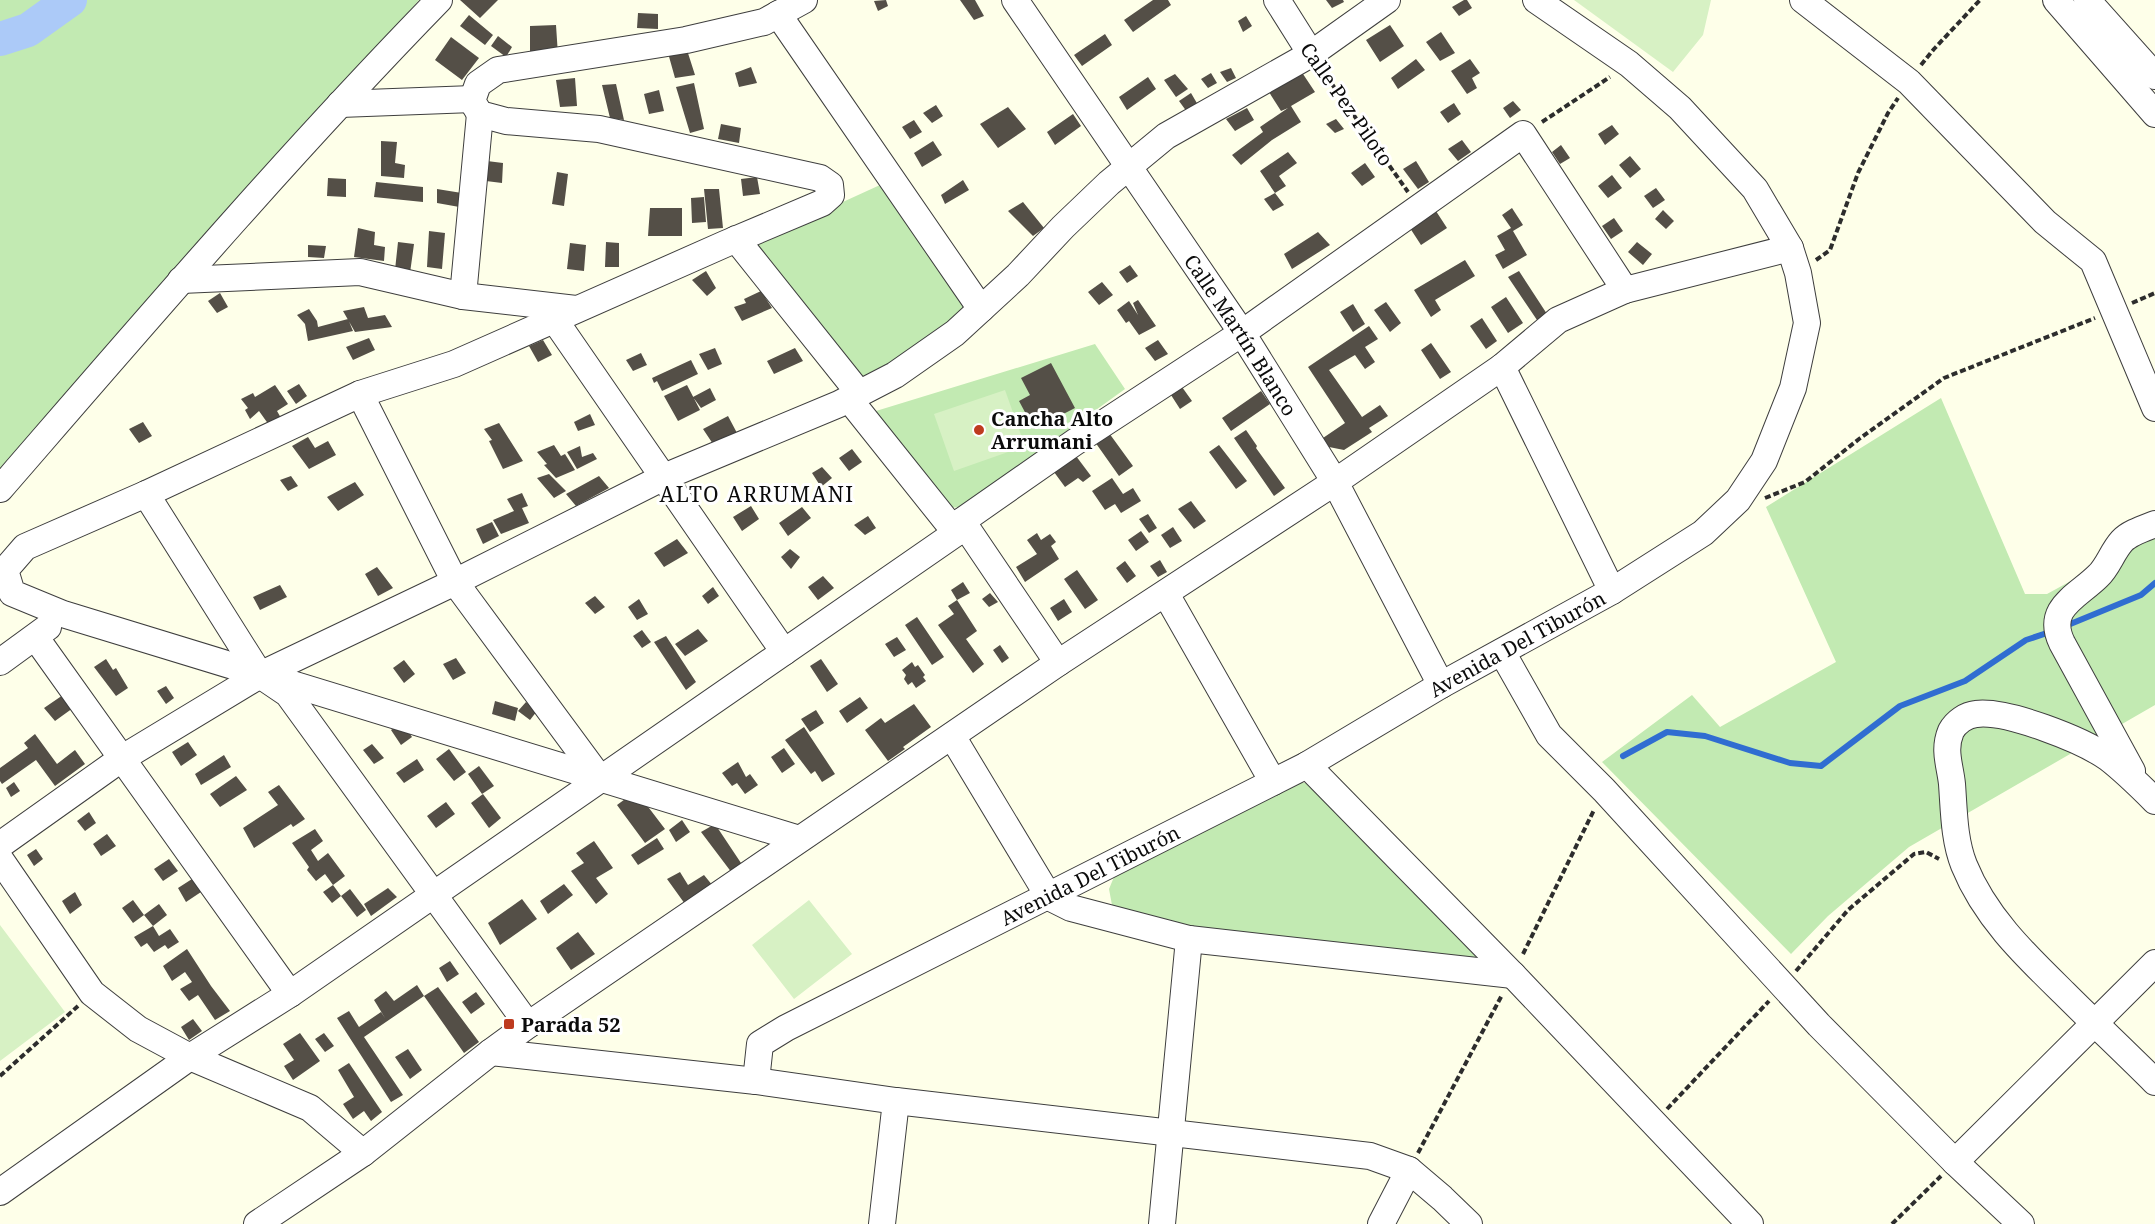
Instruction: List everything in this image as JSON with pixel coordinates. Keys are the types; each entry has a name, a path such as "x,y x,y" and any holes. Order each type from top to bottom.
{"street":[{"path":"0,489 181,280 340,104 439,0"},
{"path":"463,297 478,84 498,70 686,40 764,22 804,0"},
{"name":"Calle Martín Blanco","path":"1015,0 1242,333 1335,482 1442,685"},
{"name":"Calle Pez Piloto","path":"1277,0 1311,54"},
{"path":"0,845 121,759 260,675 455,582 664,477 854,396 895,375 955,333 1018,275 1108,183 1166,136 1311,54 1387,0"},
{"name":"Avenida Del Tiburón","path":"756,1081 760,1044 777,1033 1307,765 1442,685 1612,591 1703,533 1738,500 1764,461 1793,388 1807,323 1798,273 1790,248 1755,189 1680,108 1629,64 1536,0"},
{"path":"1803,0 1909,82 2045,222 2093,261 2155,408"},
{"path":"2056,0 2155,114"},
{"path":"2087,0 2155,76"},
{"path":"778,14 981,309"},
{"path":"340,104 477,107 506,121 599,129 803,173 820,178 830,185 831,195 822,203 454,364 360,394 146,494 25,547 5,570 12,593 63,614 799,839"},
{"path":"0,1192 190,1057 290,994 601,780 784,652 1075,442 1242,333 1524,134 1625,290"},
{"path":"736,239 854,396 959,527 1058,663"},
{"path":"257,1224 363,1153 528,1025 1058,663 1335,482 1502,367 1557,320 1625,290 1790,248"},
{"path":"181,280 360,272 463,297 565,314 664,477 784,652"},
{"path":"1502,367 1612,591"},
{"path":"360,394 455,582 601,780"},
{"path":"146,494 260,675 288,694 528,1025"},
{"path":"2147,793 2062,643 2057,632 2057,619 2066,602 2099,575 2122,540 2155,524"},
{"path":"1166,594 1273,782"},
{"path":"0,662 36,638 63,614"},
{"path":"36,638 290,994"},
{"path":"1502,652 1549,735 1604,790 1819,1025 1955,1162 2021,1224"},
{"path":"2147,793 2107,757 2073,739 2000,716 1976,714 1962,719 1952,729 1947,744 1946,758 1951,777 1957,835 1964,864 1982,902 2020,950 2155,1082"},
{"path":"952,736 1049,897 1071,908 1189,939 1513,975"},
{"path":"1307,765 1513,975 1750,1224"},
{"path":"0,859 92,993 138,1029 190,1057 310,1108 363,1153"},
{"path":"1162,1224 1189,939"},
{"path":"1955,1162 2155,963"},
{"path":"491,1052 756,1081 896,1101 1370,1156 1409,1170 1469,1224"},
{"path":"882,1224 896,1101"},
{"path":"1381,1224 1409,1170"}],"path":[{"path":"1798,273 1830,250 1858,173 1888,113 1934,49 1980,0"},
{"name":"Calle Pez Piloto","path":"1311,54 1419,207"},
{"path":"1524,134 1629,64"},
{"path":"1738,500 1757,502 1805,482 1858,439 1944,378 2155,293"},
{"path":"1409,1170 1513,975 1604,790"},
{"path":"1654,1123 1784,985 1848,910 1914,854 1926,852 1938,857 1946,866"},
{"path":"0,1076 92,993"},
{"path":"1892,1224 1955,1162"}],"green space":[{"path":"0,0 419,0 0,478"},
{"path":"1574,0 1711,0 1703,35 1673,72"},
{"path":"880,185 969,309 858,384 751,244"},
{"path":"1095,344 1125,389 961,507 947,508 876,411"},
{"name":"Cancha Alto Arrumani","path":"1005,390 1025,446 954,471 934,414"},
{"path":"1941,398 2025,594 2047,594 2155,535 2155,705 1909,847 1828,916 1791,954 1602,762 1692,695 1720,727 1836,662 1766,507"},
{"path":"1291,783 1306,783 1316,788 1482,963 1190,931 1171,920 1125,912 1112,905 1109,889 1114,877"},
{"path":"809,900 852,954 794,999 752,945"},
{"path":"0,925 65,1012 0,1061"}],"building":[{"path":"460,0 498,0 480,18"},
{"path":"886,0 888,6 878,11 874,1"},
{"path":"960,0 975,0 984,16 974,20"},
{"path":"1153,0 1168,0 1171,5 1133,32 1124,20"},
{"path":"1326,0 1343,0 1344,2 1332,8"},
{"path":"1467,0 1472,8 1459,16 1452,7"},
{"path":"638,13 658,14 658,29 637,28"},
{"path":"469,15 493,35 485,45 460,26"},
{"path":"1246,16 1252,26 1243,32 1238,21"},
{"path":"556,25 558,55 530,55 530,26"},
{"path":"1390,25 1404,46 1380,62 1366,40"},
{"path":"1441,32 1455,53 1440,61 1426,42"},
{"path":"1105,34 1112,45 1082,66 1074,55"},
{"path":"498,36 512,47 506,57 491,46"},
{"path":"451,37 479,58 462,80 435,60"},
{"path":"687,50 695,75 675,78 668,53"},
{"path":"1416,59 1425,70 1398,89 1391,78"},
{"path":"1470,59 1480,73 1472,78 1477,88 1467,94 1451,71"},
{"path":"751,67 757,83 739,87 735,73"},
{"path":"1231,68 1236,78 1227,82 1220,72"},
{"path":"1299,68 1315,92 1291,106 1301,122 1272,140 1241,165 1232,155 1263,132 1260,127 1288,108 1281,111 1267,89"},
{"path":"1211,73 1217,83 1208,88 1201,79"},
{"path":"1175,74 1188,89 1176,97 1164,80"},
{"path":"1148,77 1156,89 1127,110 1119,97"},
{"path":"575,78 577,106 560,107 556,80"},
{"path":"694,83 704,129 690,133 676,87"},
{"path":"616,84 624,120 610,118 602,85"},
{"path":"659,90 664,111 649,114 644,94"},
{"path":"1191,93 1198,105 1187,112 1179,101"},
{"path":"1513,101 1521,110 1510,118 1503,108"},
{"path":"1454,103 1461,114 1448,123 1440,112"},
{"path":"936,105 943,116 932,123 923,113"},
{"path":"1008,107 1026,129 998,148 980,124"},
{"path":"1247,108 1254,120 1235,131 1226,119"},
{"path":"1073,114 1081,126 1055,145 1047,132"},
{"path":"1336,119 1344,129 1335,133 1326,124"},
{"path":"914,120 922,132 910,139 902,127"},
{"path":"721,124 741,128 739,143 718,139"},
{"path":"1612,125 1619,134 1605,145 1598,134"},
{"path":"1462,140 1471,152 1458,161 1448,149"},
{"path":"381,141 397,142 395,163 405,165 404,178 381,176"},
{"path":"933,141 942,155 922,167 914,153"},
{"path":"1561,145 1570,158 1560,164 1552,152"},
{"path":"1288,152 1297,163 1279,176 1286,186 1275,193 1260,171"},
{"path":"1630,156 1641,169 1630,178 1619,165"},
{"path":"487,161 503,163 502,183 486,181"},
{"path":"1416,161 1429,182 1418,189 1403,169"},
{"path":"1365,163 1375,177 1362,186 1351,173"},
{"path":"557,172 568,174 564,206 552,204"},
{"path":"1612,175 1622,188 1608,198 1598,186"},
{"path":"757,177 760,194 743,196 741,179"},
{"path":"328,178 346,179 346,197 327,196"},
{"path":"963,180 969,190 945,204 941,195"},
{"path":"376,182 423,187 423,202 374,197"},
{"path":"1656,188 1665,200 1653,208 1644,196"},
{"path":"437,189 468,194 465,208 437,203"},
{"path":"704,189 719,189 723,228 708,229"},
{"path":"1275,193 1284,205 1273,211 1264,199"},
{"path":"704,197 706,222 692,223 691,198"},
{"path":"1023,202 1044,228 1033,236 1008,211"},
{"path":"650,208 682,208 682,236 648,236"},
{"path":"1434,208 1447,228 1421,245 1408,225"},
{"path":"1512,208 1523,225 1513,231 1527,255 1503,269 1495,255 1505,250 1497,236 1511,228 1502,215"},
{"path":"1663,210 1674,221 1666,229 1655,219"},
{"path":"1614,218 1623,231 1611,239 1602,226"},
{"path":"358,228 375,232 374,245 385,247 384,261 354,257"},
{"path":"429,231 445,233 442,269 427,267"},
{"path":"1318,232 1330,245 1292,269 1284,254"},
{"path":"398,242 414,244 410,273 395,270"},
{"path":"606,242 619,243 619,267 605,267"},
{"path":"1637,242 1652,254 1643,265 1628,252"},
{"path":"570,243 586,245 584,271 567,269"},
{"path":"308,245 326,246 324,258 308,257"},
{"path":"1465,260 1475,276 1435,300 1441,310 1431,317 1414,290"},
{"path":"1130,265 1138,276 1127,283 1119,272"},
{"path":"706,271 716,288 707,296 692,280"},
{"path":"1519,271 1547,314 1537,320 1508,277"},
{"path":"1102,282 1113,295 1099,305 1088,292"},
{"path":"761,291 772,308 742,321 734,307 746,303 744,299"},
{"path":"220,293 228,307 217,313 208,301"},
{"path":"1506,297 1523,323 1508,333 1491,307"},
{"path":"1138,300 1156,326 1139,335 1129,321 1126,323 1117,310 1129,301 1138,315 1133,303"},
{"path":"1386,302 1401,323 1390,332 1374,310"},
{"path":"1353,304 1365,324 1353,332 1340,312"},
{"path":"364,307 368,318 385,315 392,327 355,332 343,311"},
{"path":"309,309 318,327 348,319 353,331 308,341 305,324 297,315"},
{"path":"1482,318 1497,341 1486,349 1470,326"},
{"path":"1369,326 1378,339 1365,347 1375,362 1365,369 1355,355 1329,370 1362,417 1380,405 1388,416 1369,428 1372,432 1344,450 1329,447 1323,438 1345,423 1308,367"},
{"path":"369,338 375,350 353,360 346,347"},
{"path":"543,340 552,355 538,362 529,346"},
{"path":"1158,340 1168,354 1155,361 1145,348"},
{"path":"1431,343 1451,372 1440,379 1421,350"},
{"path":"715,348 722,364 708,370 699,354"},
{"path":"795,348 803,361 774,374 767,361"},
{"path":"641,353 647,365 633,371 626,360"},
{"path":"691,360 698,374 662,391 657,381 654,383 652,378"},
{"path":"1051,363 1075,408 1034,429 1019,401 1030,395 1021,378"},
{"path":"299,384 307,396 296,404 287,391"},
{"path":"275,385 288,404 277,411 281,418 269,425 259,411 250,419 245,410 248,408 241,399 253,393 255,397"},
{"path":"687,385 700,410 678,421 664,396"},
{"path":"1182,387 1192,401 1180,409 1171,395"},
{"path":"710,388 716,400 701,408 693,397"},
{"path":"1261,391 1270,404 1231,431 1222,418"},
{"path":"590,414 595,425 578,431 574,422"},
{"path":"728,416 737,433 713,444 703,429"},
{"path":"143,422 152,436 139,443 129,429"},
{"path":"499,423 523,461 503,469 489,441 492,440 484,429"},
{"path":"1246,430 1285,488 1274,496 1234,438"},
{"path":"1109,433 1133,466 1119,476 1095,442"},
{"path":"308,437 315,448 328,441 336,455 309,469 292,446"},
{"path":"554,445 561,456 565,454 575,470 556,478 544,465 547,464 537,452"},
{"path":"1219,445 1247,481 1236,489 1209,452"},
{"path":"580,446 582,457 593,453 597,459 577,469 567,452"},
{"path":"852,449 862,462 849,471 839,458"},
{"path":"1076,456 1091,476 1083,482 1078,478 1065,487 1054,472"},
{"path":"822,467 832,478 821,487 812,473"},
{"path":"549,474 566,491 554,498 537,478"},
{"path":"291,476 298,486 288,491 280,480"},
{"path":"599,476 609,488 576,506 566,494"},
{"path":"1112,478 1123,494 1133,488 1141,501 1121,513 1115,504 1105,510 1092,491"},
{"path":"355,482 364,495 338,511 327,497"},
{"path":"522,493 528,506 522,508 529,523 501,534 493,520 514,511 507,499"},
{"path":"1191,501 1206,521 1194,529 1178,509"},
{"path":"751,506 759,519 742,531 733,517"},
{"path":"802,507 811,518 788,536 779,523"},
{"path":"1148,514 1157,528 1149,533 1139,519"},
{"path":"868,516 876,528 865,535 854,525"},
{"path":"492,522 499,536 483,544 476,529"},
{"path":"1173,527 1182,541 1170,548 1161,535"},
{"path":"1141,531 1149,542 1136,551 1128,540"},
{"path":"1037,533 1041,540 1050,534 1056,542 1051,546 1059,559 1025,582 1016,567 1037,554 1027,540"},
{"path":"677,539 688,553 664,567 654,553"},
{"path":"790,549 800,557 791,569 781,557"},
{"path":"1160,560 1167,572 1158,577 1150,566"},
{"path":"1125,561 1136,576 1127,583 1116,568"},
{"path":"377,567 393,588 378,596 365,574"},
{"path":"1077,570 1098,600 1085,609 1064,579"},
{"path":"823,576 834,588 818,600 808,587"},
{"path":"963,582 970,593 957,600 951,590"},
{"path":"280,585 287,597 260,610 253,597"},
{"path":"713,587 719,596 708,604 702,596"},
{"path":"990,593 998,602 989,607 982,599"},
{"path":"595,596 605,607 595,614 585,603"},
{"path":"639,599 648,614 637,620 628,607"},
{"path":"1064,599 1072,612 1058,621 1050,608"},
{"path":"957,600 977,631 966,639 984,664 973,673 938,625 954,614 948,606"},
{"path":"917,617 944,657 932,665 905,625"},
{"path":"698,629 708,641 685,656 675,644"},
{"path":"642,630 651,642 642,648 633,636"},
{"path":"666,636 696,682 686,690 654,642"},
{"path":"897,637 906,650 894,657 885,644"},
{"path":"1000,645 1009,658 1002,663 993,650"},
{"path":"456,658 466,673 453,680 443,664"},
{"path":"106,659 113,670 116,668 128,688 116,696 94,667"},
{"path":"821,659 838,684 827,692 810,666"},
{"path":"404,660 415,674 404,683 393,668"},
{"path":"912,662 915,667 918,665 926,681 916,688 912,682 908,685 904,679 906,675 902,670"},
{"path":"166,686 174,698 166,704 157,691"},
{"path":"63,695 73,708 55,721 44,708"},
{"path":"860,697 868,708 847,723 839,711"},
{"path":"495,701 518,708 515,721 492,714"},
{"path":"526,702 537,711 530,720 518,711"},
{"path":"914,704 931,727 888,761 865,730 881,718 885,723"},
{"path":"816,710 824,723 810,732 801,719"},
{"path":"402,722 412,737 401,745 391,730"},
{"path":"804,727 835,774 822,782 815,771 811,774 785,740"},
{"path":"35,734 57,764 75,750 85,764 55,786 36,760 2,784 0,768 28,748 24,743"},
{"path":"188,742 197,755 181,766 172,752"},
{"path":"372,744 384,758 374,764 363,750"},
{"path":"784,748 795,764 782,773 771,757"},
{"path":"449,749 466,772 454,781 436,759"},
{"path":"224,755 231,767 201,785 195,774"},
{"path":"417,759 424,770 404,783 396,773"},
{"path":"738,762 746,777 750,774 758,785 745,794 737,783 732,786 722,773"},
{"path":"479,766 494,786 482,794 468,774"},
{"path":"236,776 247,790 220,807 210,794"},
{"path":"14,782 20,791 11,797 6,788"},
{"path":"279,785 305,819 293,827 291,824 254,848 243,828 278,805 268,792"},
{"path":"636,791 665,829 645,843 617,805"},
{"path":"483,794 501,818 489,828 471,803"},
{"path":"446,802 455,814 436,828 427,816"},
{"path":"89,812 96,823 85,831 77,821"},
{"path":"682,820 690,832 676,842 669,830"},
{"path":"715,824 743,866 732,873 701,832"},
{"path":"315,829 323,841 311,850 318,861 328,853 345,876 333,885 325,874 316,881 292,843"},
{"path":"107,834 116,846 101,856 93,844"},
{"path":"657,838 664,849 638,865 631,855"},
{"path":"594,841 613,868 596,878 608,894 596,904 571,871 584,863 576,853"},
{"path":"36,849 43,859 34,866 27,855"},
{"path":"169,859 178,871 163,881 154,869"},
{"path":"680,872 688,885 704,875 713,886 685,904 667,879"},
{"path":"192,879 201,892 186,902 178,888"},
{"path":"564,884 573,895 548,914 540,901"},
{"path":"333,885 341,896 332,903 323,892"},
{"path":"388,888 397,897 371,916 364,904"},
{"path":"350,889 366,910 357,917 341,896"},
{"path":"75,892 82,905 70,914 62,901"},
{"path":"522,899 537,919 500,945 488,923"},
{"path":"133,900 144,915 133,923 122,908"},
{"path":"159,904 167,915 153,926 144,915"},
{"path":"153,926 159,936 170,929 179,942 168,949 165,945 154,952 147,943 141,947 134,937"},
{"path":"578,932 595,954 571,970 556,948"},
{"path":"187,949 230,1011 215,1020 198,995 189,1001 180,989 192,982 185,972 172,981 163,966"},
{"path":"450,961 459,974 447,982 439,968"},
{"path":"417,985 424,996 364,1037 403,1095 391,1102 337,1018 349,1011 359,1027 381,1012 385,1018 374,1000 386,991 394,1001"},
{"path":"438,987 479,1042 464,1053 424,996"},
{"path":"476,992 485,1004 471,1014 462,1002"},
{"path":"193,1019 202,1031 189,1040 181,1027"},
{"path":"300,1033 320,1061 293,1080 284,1066 294,1060 283,1044"},
{"path":"324,1033 334,1046 325,1052 315,1039"},
{"path":"408,1049 422,1070 410,1079 395,1057"},
{"path":"349,1063 382,1112 371,1121 364,1111 353,1119 343,1104 354,1097 338,1070"}],"waterway":[{"path":"0,39 28,30 70,0"},
{"path":"2063,627 2141,595 2155,583"},
{"path":"1623,756 1667,732 1705,736 1790,763 1821,766 1900,706 1965,681 2026,640 2053,631"}],"place":[{"name":"Cancha Alto Arrumani","path":"979,430"},
{"name":"Parada 52","path":"509,1024"}],"district":[{"name":"ALTO ARRUMANI","path":"757,494"}]}
